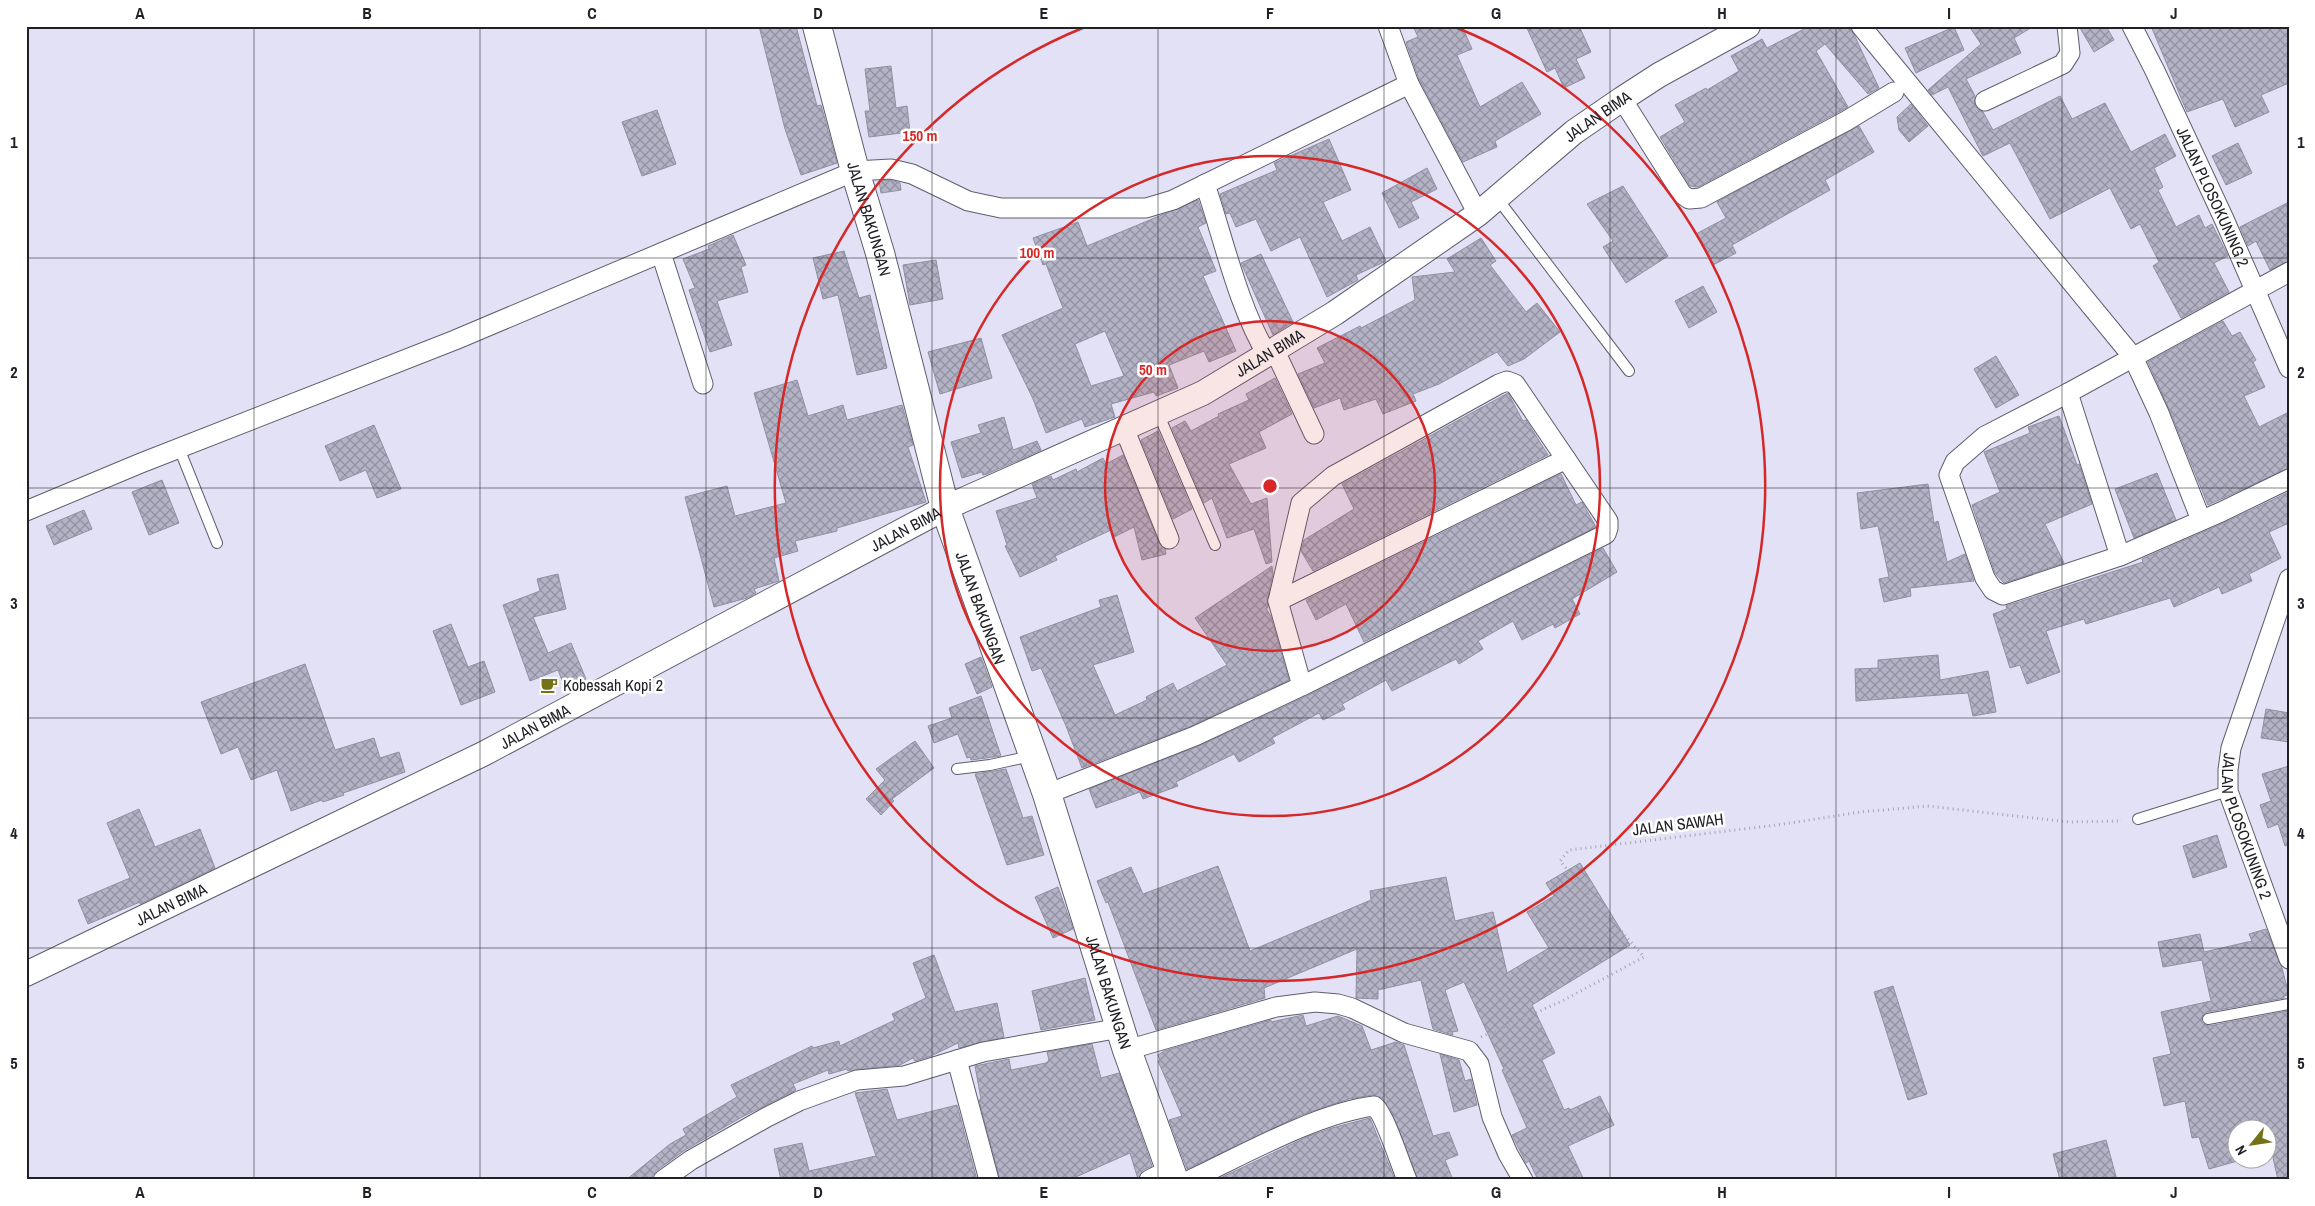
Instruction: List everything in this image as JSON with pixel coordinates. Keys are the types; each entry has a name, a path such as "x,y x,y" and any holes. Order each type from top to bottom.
{"main road":[{"name":"JALAN BAKUNGAN","path":"817,26 855,170 880,252 944,508 1047,794 1124,1039 1171,1177"}],"street":[{"path":"1388,26 1409,84 1478,214"},
{"path":"1861,26 2133,357 2159,412 2201,520"},
{"path":"1986,101 2062,64 2070,53 2067,26"},
{"name":"JALAN PLOSOKUNING 2","path":"2132,26 2155,71 2256,290 2272,334 2289,368"},
{"name":"JALAN BIMA","path":"26,974 483,754 944,508 1203,393 1271,354 1335,313 1478,214 1574,132 1659,75 1739,29"},
{"path":"26,511 179,448 455,340 855,170 891,169 912,174 968,201 1001,208 1146,208 1173,200 1409,84"},
{"path":"1622,99 1682,194 1689,199 1701,198 1846,121 1894,92"},
{"path":"1205,184 1245,308 1258,340 1271,354 1314,434"},
{"path":"661,253 703,384"},
{"path":"2289,272 2068,393 1984,436 1955,462 1949,475 1985,578 1993,590 2003,595 2120,556 2289,479"},
{"path":"1047,794 1194,736 1302,686 1606,534 1608,520 1515,384 1507,382 1498,384 1333,476 1301,503 1278,601 1302,686"},
{"path":"2068,393 2120,556"},
{"path":"1124,428 1169,539"},
{"path":"1278,601 1566,459"},
{"name":"JALAN PLOSOKUNING 2","path":"2288,955 2228,791 2228,760 2289,579"},
{"path":"663,1180 691,1160 799,1101 857,1080 904,1076 983,1052 1124,1039 1276,1007 1315,1002 1338,1004 1352,1008 1404,1033 1469,1051 1479,1064 1492,1117 1508,1154 1523,1180"},
{"path":"957,1060 989,1180"},
{"path":"1171,1177 1334,1116 1374,1106 1383,1120 1407,1180"}],"lane":[{"path":"1496,198 1629,371"},
{"path":"1158,413 1215,545"},
{"path":"179,448 217,543"},
{"path":"957,769 990,765 1032,756"},
{"path":"2138,820 2228,791"},
{"path":"2208,1019 2289,1004"}],"path":[{"name":"JALAN SAWAH","path":"1458,1047 1560,1002 1644,957 1560,861 1569,850 1777,825 1861,812 1927,806 2069,822 2138,820"}],"building":[{"path":"759,26 796,26 817,106 821,105 837,163 801,175 785,129"},
{"path":"1413,26 1462,26 1472,49 1457,55 1480,107 1522,82 1541,114 1495,141 1497,147 1463,162 1419,79 1406,42 1418,37"},
{"path":"1526,26 1579,26 1591,52 1576,59 1585,78 1564,88 1555,68 1547,72"},
{"path":"1810,26 1850,26 1879,88 1868,94 1825,44 1816,51 1848,107 1698,187 1690,186 1660,137 1685,122 1675,105 1706,88 1707,90 1739,71 1731,56 1762,39 1767,48"},
{"path":"1969,26 2034,26 2014,38 2021,53 1966,79 1975,96 1975,106 1983,112 1993,130 2060,96 2072,119 2105,103 2131,152 2165,134 2176,156 2154,168 2163,187 2158,190 2176,227 2199,215 2205,228 2212,224 2228,256 2214,263 2229,292 2181,318 2153,266 2159,262 2140,224 2131,229 2110,188 2050,219 2010,143 1983,156 1948,87 1932,95 1928,90 1981,44"},
{"path":"2079,26 2106,26 2114,40 2094,52"},
{"path":"2151,26 2289,26 2289,83 2261,95 2269,112 2235,127 2223,99 2187,112"},
{"path":"1954,27 1964,50 1916,73 1905,48"},
{"path":"891,66 896,108 907,106 910,132 869,137 865,111 870,111 865,69"},
{"path":"1911,104 1928,126 1909,142 1899,130 1897,117"},
{"path":"657,110 676,164 642,176 622,122"},
{"path":"1859,126 1874,152 1825,180 1830,190 1732,245 1736,253 1713,265 1696,234 1726,218 1717,202"},
{"path":"1329,139 1351,190 1323,202 1342,241 1370,227 1386,261 1356,275 1358,280 1327,297 1300,237 1271,251 1256,219 1236,227 1230,213 1226,214 1220,194 1277,170 1274,163"},
{"path":"2238,143 2252,173 2226,185 2212,156"},
{"path":"1427,168 1437,189 1411,202 1419,218 1399,228 1382,193"},
{"path":"890,180 900,183 901,190 881,193 879,181"},
{"path":"1623,186 1668,256 1626,283 1603,247 1613,241 1587,204"},
{"path":"1198,200 1206,223 1198,227 1216,271 1203,276 1236,351 1209,362 1204,351 1169,365 1178,388 1156,396 1154,392 1111,404 1115,417 1085,427 1082,419 1046,433 1033,399 1002,335 1063,308 1046,264 1043,265 1033,238 1078,222 1087,246","holes":["1105,331 1124,376 1091,386 1075,344"]},
{"path":"2289,202 2289,261 2270,270 2256,241 2248,246 2240,227"},
{"path":"733,235 746,265 741,267 748,292 717,301 732,345 710,352 689,290 695,288 683,259 709,249 708,246"},
{"path":"1481,238 1496,261 1490,265 1526,312 1537,303 1560,332 1524,359 1508,366 1497,352 1439,384 1413,394 1416,401 1383,414 1376,399 1344,410 1340,398 1314,408 1298,374 1325,363 1317,348 1415,300 1412,277 1455,272 1447,259"},
{"path":"844,251 859,298 870,295 887,368 857,375 838,295 823,299 813,258"},
{"path":"1261,254 1293,322 1273,335 1241,263"},
{"path":"936,260 943,299 910,305 903,265"},
{"path":"1703,286 1717,312 1689,328 1675,301"},
{"path":"2223,321 2232,336 2240,332 2256,360 2253,362 2265,387 2244,396 2259,427 2289,412 2289,468 2208,505 2148,362"},
{"path":"981,338 992,378 940,394 928,352"},
{"path":"1996,356 2019,395 1996,408 1974,369"},
{"path":"1275,378 1292,414 1259,432 1266,448 1229,464 1251,504 1267,498 1272,562 1266,564 1254,529 1227,538 1212,498 1204,503 1172,428 1185,421 1191,431 1219,416 1218,414 1249,400 1246,394"},
{"path":"797,380 808,416 843,405 847,420 902,405 913,445 908,447 926,502 837,528 837,531 795,541 798,551 774,558 779,581 754,589 756,593 747,598 714,607 685,497 727,486 735,516 786,503 754,393"},
{"path":"1508,393 1523,421 1526,420 1548,455 1313,571 1301,551 1304,540 1354,509 1342,484"},
{"path":"2059,416 2077,465 2079,464 2092,504 2045,524 2064,563 2004,583 1995,573 1972,505 2000,492 1984,452 2030,433 2028,427"},
{"path":"1004,417 1013,450 1037,441 1041,450 987,474 983,475 982,472 962,478 951,442 981,433 978,425"},
{"path":"374,425 401,489 377,498 366,470 340,481 325,446"},
{"path":"1158,431 1192,509 1173,519 1141,440"},
{"path":"1123,455 1159,543 1165,549 1166,554 1142,560 1134,527 1114,537 1111,530 1055,556 1057,560 1020,577 1005,546 1007,545 996,511 1037,498 1032,484 1051,476 1053,480 1076,469 1077,472 1103,458 1106,464"},
{"path":"2157,473 2176,520 2134,538 2115,489"},
{"path":"1561,474 1576,505 1582,502 1596,527 1364,642 1346,604 1316,620 1306,600"},
{"path":"162,480 179,523 149,535 132,492"},
{"path":"1928,484 1934,523 1938,521 1947,562 1965,554 1974,581 1910,588 1911,596 1884,602 1879,579 1889,577 1878,526 1861,529 1857,493"},
{"path":"2289,492 2289,523 2269,532 2281,558 2249,574 2252,581 2222,594 2219,587 2174,607 2170,598 2086,624 2084,619 2046,631 2060,672 2027,684 2020,665 2010,668 1993,614 2007,609 2006,606 2143,562 2142,559"},
{"path":"84,510 92,529 54,545 46,526"},
{"path":"1603,548 1617,572 1572,599 1580,614 1555,628 1553,624 1522,640 1513,621 1478,641 1483,649 1459,664 1456,659 1392,691 1386,680 1342,704 1345,709 1323,720 1319,713 1272,738 1275,743 1239,762 1234,754 1176,782 1178,786 1143,799 1140,792 1096,808 1089,789 1199,746 1307,696"},
{"path":"1272,566 1273,574 1267,600 1268,608 1266,608 1271,617 1289,680 1191,726 1082,768 1041,668 1032,671 1020,637 1101,607 1099,600 1117,595 1134,652 1093,665 1115,715 1147,700 1146,697 1173,683 1177,691 1227,665 1195,618"},
{"path":"558,574 566,609 533,617 548,653 571,643 586,679 565,688 558,670 530,681 503,605 540,591 537,579"},
{"path":"451,624 468,667 484,661 495,692 461,705 433,631"},
{"path":"1938,655 1940,680 1988,671 1996,712 1973,716 1968,693 1856,701 1855,669 1878,668 1878,660"},
{"path":"981,657 992,687 977,694 965,664"},
{"path":"305,664 335,750 374,738 380,758 399,752 405,772 343,793 344,795 323,802 322,800 291,811 277,770 251,780 238,747 221,754 201,702"},
{"path":"981,696 1001,756 971,760 970,757 967,758 958,734 934,743 928,726 952,718 949,708"},
{"path":"2266,709 2289,713 2289,742 2261,738"},
{"path":"915,741 934,768 892,799 894,801 881,815 866,799 885,780 876,769"},
{"path":"2289,766 2289,845 2285,846 2278,824 2268,828 2260,805 2271,801 2262,774"},
{"path":"1006,769 1023,818 1032,816 1044,855 1007,865 975,774"},
{"path":"139,809 155,847 200,829 215,868 140,904 140,902 88,924 78,900 130,878 107,823"},
{"path":"2217,835 2227,867 2193,878 2183,846"},
{"path":"1580,863 1630,945 1532,1005 1555,1053 1542,1060 1564,1110 1569,1108 1570,1110 1600,1096 1614,1125 1568,1146 1584,1180 1538,1180 1529,1161 1526,1163 1512,1135 1527,1128 1502,1070 1504,1069 1464,982 1445,990 1458,1031 1452,1032 1453,1035 1433,1029 1421,980 1378,990 1378,999 1356,998 1357,949 1264,988 1265,998 1156,1030 1108,902 1106,903 1097,881 1131,867 1143,894 1218,866 1250,951 1371,900 1370,891 1446,877 1455,921 1493,912 1507,973 1549,948 1527,912 1554,896 1546,883"},
{"path":"1058,887 1073,929 1053,938 1035,897"},
{"path":"2266,929 2282,968 2289,995 2284,996 2284,998 2207,1012 2203,1014 2201,1020 2203,1024 2209,1026 2288,1011 2289,1180 2278,1180 2275,1168 2278,1168 2278,1118 2228,1118 2228,1164 2209,1169 2199,1137 2192,1138 2185,1101 2164,1106 2153,1058 2171,1054 2161,1012 2211,1001 2202,960 2163,967 2158,942 2200,934 2204,952 2252,941 2249,934"},
{"path":"934,955 955,1012 997,1003 1004,1037 959,1048 958,1043 931,1056 915,1061 913,1058 900,1065 848,1071 847,1069 829,1074 828,1070 793,1084 796,1090 742,1117 685,1150 656,1171 650,1180 626,1180 670,1144 686,1135 683,1129 737,1097 731,1085 812,1046 813,1048 839,1041 840,1046 895,1020 892,1014 926,998 913,963"},
{"path":"1085,978 1095,1020 1041,1030 1032,991"},
{"path":"1893,986 1927,1094 1908,1100 1874,992"},
{"path":"1303,1015 1306,1026 1338,1016 1362,1026 1371,1050 1396,1042 1404,1045 1433,1136 1449,1132 1458,1155 1445,1160 1453,1180 1418,1180 1392,1113 1382,1098 1372,1095 1349,1099 1301,1115 1187,1169 1169,1120 1182,1116 1158,1061 1160,1061 1158,1055 1164,1051 1271,1020 1271,1022"},
{"path":"1092,1044 1101,1078 1119,1073 1152,1166 1143,1170 1138,1179 1130,1153 1069,1180 1000,1180 979,1100 981,1099 975,1066 1009,1059 1011,1070 1046,1063 1049,1060 1047,1052"},
{"path":"1440,1054 1459,1060 1465,1081 1471,1079 1477,1105 1454,1112"},
{"path":"887,1089 897,1120 957,1105 977,1180 781,1180 774,1149 802,1143 809,1171 876,1156 855,1093"},
{"path":"1370,1118 1395,1180 1216,1180 1309,1136"},
{"path":"2106,1140 2117,1180 2060,1180 2053,1154"}],"place":[{"name":"Kobessah Kopi 2","path":"549,685"}]}
